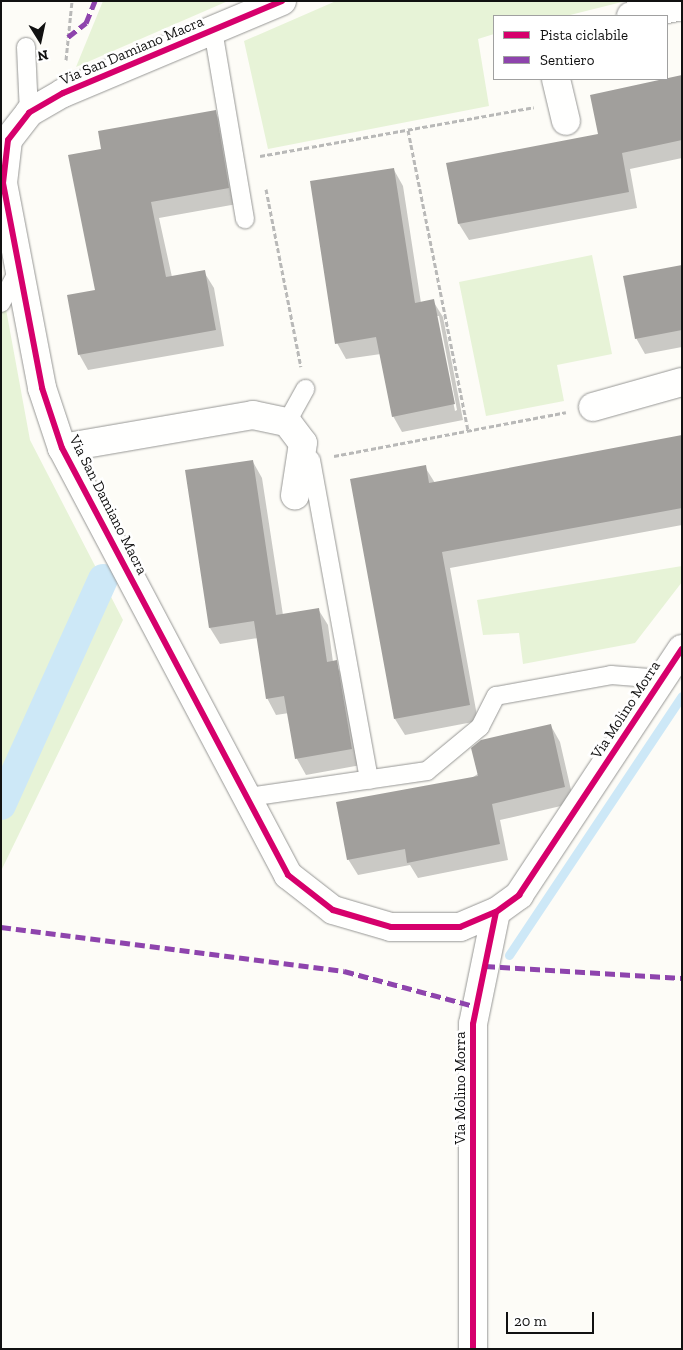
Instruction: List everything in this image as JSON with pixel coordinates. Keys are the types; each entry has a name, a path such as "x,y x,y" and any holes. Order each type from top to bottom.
{"street":[{"name":"Via San Damiano Macra","path":"282,1 63,93 29,113 8,140 3,184 4,205 19,268 42,388 62,448 249,797 288,875 333,910 391,927 428,930 460,927 496,912"},
{"path":"636,15 682,6"},
{"path":"593,407 682,382"},
{"name":"Via San Damiano Macra","path":"62,448 253,415 287,422"},
{"path":"287,422 303,443 312,460 295,495"},
{"name":"Via Molino Morra","path":"473,1349 473,1024 496,912 519,895 682,649"}],"lane":[{"path":"213,30 246,220"},
{"path":"26,47 29,113"},
{"path":"1,303 19,268"},
{"path":"287,422 305,389"},
{"path":"312,460 368,780"},
{"path":"249,797 427,771 480,727 496,696 610,676 662,679"}],"path":[{"path":"63,93 72,1"},
{"path":"260,156 561,101"},
{"path":"408,130 468,431"},
{"path":"258,147 262,166"},
{"path":"266,186 305,389"},
{"path":"312,460 593,407"}],"green space":[{"path":"103,1 228,1 76,67"},
{"path":"336,1 626,1 570,15 493,15 493,34 478,39 489,106 268,149 244,41"},
{"path":"592,255 612,354 557,365 564,401 486,416 459,282"},
{"path":"1,282 30,440 123,620 1,871"},
{"path":"682,566 682,582 635,643 523,664 519,633 483,635 477,600"}],"building":[{"path":"682,75 682,140 622,153 629,192 458,224 446,163 598,134 590,95 659,80 668,80 668,78"},
{"path":"216,110 229,188 151,202 166,277 205,270 216,330 78,355 67,295 95,290 68,155 101,149 98,131"},
{"path":"394,168 415,303 434,299 455,404 392,417 376,337 335,344 310,181"},
{"path":"682,265 682,330 635,339 623,276"},
{"path":"682,435 682,508 442,552 470,705 394,719 350,479 426,465 429,483"},
{"path":"253,460 276,615 319,608 327,662 337,660 352,749 295,759 284,696 266,699 254,621 209,628 185,470"},
{"path":"551,724 565,787 492,804 500,844 407,863 405,849 347,860 336,802 478,776 471,748 481,740"}],"waterway":[{"path":"1,805 103,579"},
{"path":"509,955 682,696"}],"marked path":[{"path":"68,37 86,23 95,1"},
{"path":"1,927 344,971 477,1007"},
{"path":"485,966 682,978"}],"cycle path":[{"path":"282,1 63,93 29,113 8,140 3,183 42,388 62,448 288,875 333,910 391,927 460,927 496,912 519,895 682,649"},
{"path":"473,1349 473,1024 496,912"}]}
